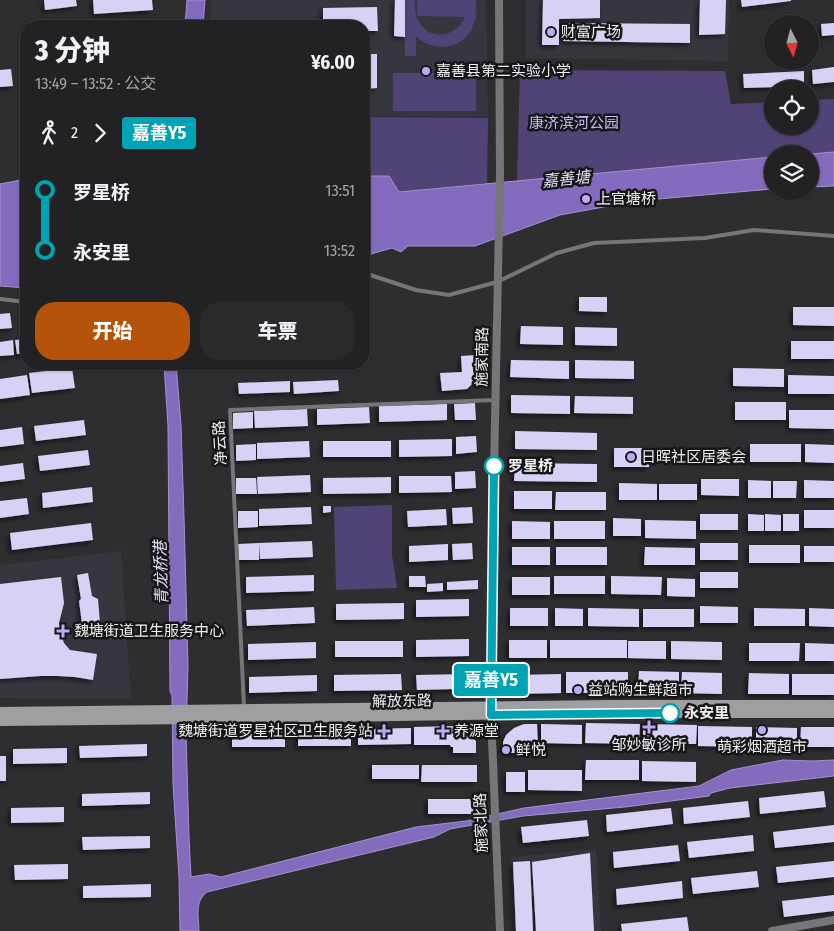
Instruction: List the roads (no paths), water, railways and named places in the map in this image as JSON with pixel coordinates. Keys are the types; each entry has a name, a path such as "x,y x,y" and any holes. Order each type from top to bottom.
{"main road":[{"name":"解放东路","path":"0,712 197,715 491,711 611,705 834,705"},
{"name":"解放东路","path":"197,715 244,710 368,707 602,713 834,713"},
{"name":"解放东路","path":"0,721 159,715"}],"street":[{"name":"施家南路","path":"491,711 500,173 499,0"},
{"name":"施家北路","path":"491,711 500,931"},
{"path":"772,931 834,920"}],"lane":[{"path":"370,275 416,290 449,295 498,282 557,252 594,243 705,238 754,230 834,236"},
{"path":"0,299 20,301"},
{"name":"净云路","path":"244,710 230,410 495,400"}],"water":[{"path":"187,0 205,0 203,20 185,20"},
{"path":"834,152 834,186 819,187 819,153"},
{"name":"嘉善塘","path":"764,158 764,190 636,201 560,215 475,246 408,246 401,252 392,248 370,254 370,176 389,176 399,192"},
{"path":"20,180 20,288 0,286 0,184"},
{"path":"164,370 176,370 181,425 188,666 186,734 191,877 209,874 221,877 416,827 466,821 524,808 699,786 731,770 783,760 834,760 834,776 730,788 711,793 709,796 625,807 523,816 450,829 434,837 207,892 200,900 198,915 199,931 180,931 179,877 173,784 172,696 170,691 168,426"}],"place":[{"name":"财富广场","path":"551,32"},
{"name":"嘉善县第二实验小学","path":"426,71"},
{"name":"上官塘桥","path":"586,199"},
{"name":"日晖社区居委会","path":"631,457"},
{"name":"罗星桥","path":"494,466"},
{"name":"魏塘街道卫生服务中心","path":"63,631"},
{"name":"益站购生鲜超市","path":"578,690"},
{"name":"永安里","path":"670,713"},
{"name":"邹妙敏诊所","path":"649,727"},
{"name":"萌彩烟酒超市","path":"762,730"},
{"name":"魏塘街道罗星社区卫生服务站","path":"384,731"},
{"name":"养源堂","path":"443,731"},
{"name":"鲜悦","path":"506,750"}],"park label":[{"name":"康济滨河公园","path":"574,123"}],"water label":[{"name":"青龙桥港","path":"161,573"}]}
